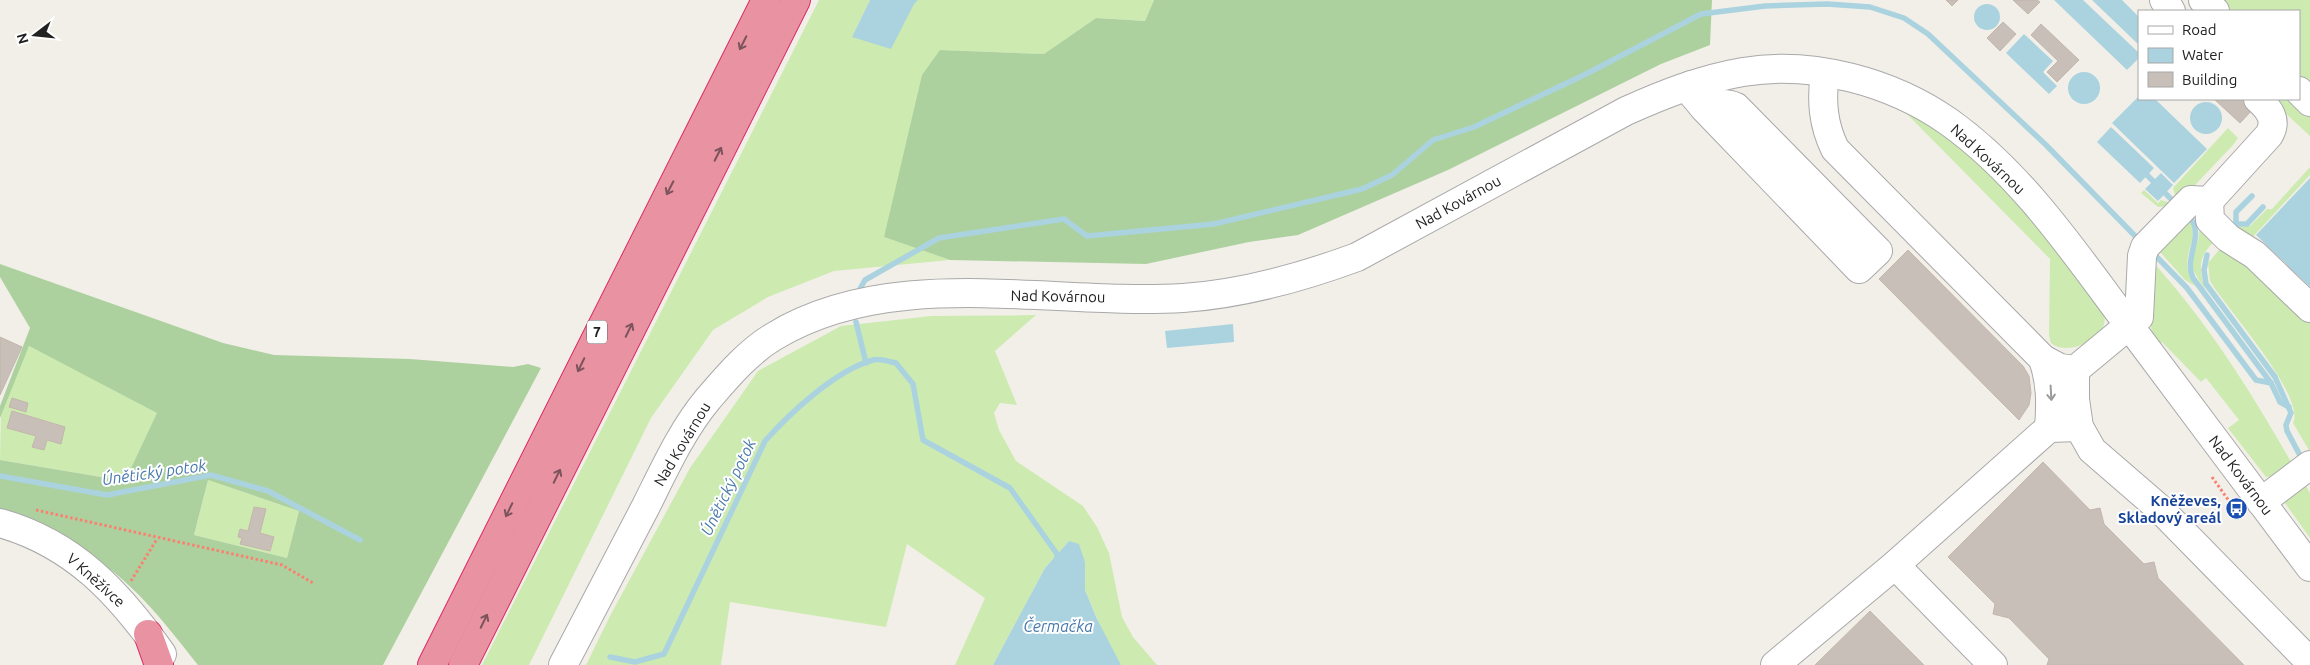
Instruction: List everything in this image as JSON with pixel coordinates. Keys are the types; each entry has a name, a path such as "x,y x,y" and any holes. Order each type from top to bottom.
{"highway":[{"name":"7","path":"432,665 766,0"},
{"name":"7","path":"463,665 796,0"},
{"path":"148,634 159,665"}],"street":[{"path":"2203,0 2214,10"},
{"name":"Nad Kovárnou","path":"563,665 673,454 707,401 750,354 806,319 874,299 949,294 1180,298 1222,294 1265,286 1315,272 1357,257 1626,111 1660,96 1722,76 1766,69 1824,73 1872,85 1919,104 1948,122 1978,146 2037,207 2129,326 2250,509 2310,567"},
{"path":"1824,73 1822,107 1828,135 1835,149 2044,359 2060,368 2075,370 2137,320 2140,314 2142,256 2145,247 2191,200 2209,200"},
{"path":"1691,85 1694,96 1704,108 1859,269 1878,251 1736,107 1730,104 1714,104 1704,108"},
{"path":"2300,92 2310,102"},
{"path":"2259,100 2270,112 2272,130 2209,200 2210,220 2228,238 2255,255 2310,308"},
{"path":"2044,359 2052,396 2049,428"},
{"path":"2075,370 2075,399 2079,427 2092,450 2158,507 2310,662"},
{"path":"1775,665 1895,565 2049,428 2079,427"},
{"path":"2250,509 2304,470"},
{"name":"V Kněžívce","path":"0,523 21,529 74,557 120,598 170,665"},
{"path":"1895,565 1993,665"}],"path":[{"path":"2207,470 2250,509"},
{"path":"26,508 157,539 282,565 313,582"},
{"path":"120,598 157,539"}],"green space":[{"path":"819,0 870,0 852,37 918,0 1154,0 1145,21 1096,18 1044,54 940,50 884,237 950,260 834,271 768,297 713,330 651,418 529,665 482,665"},
{"path":"1154,0 1712,0 1710,45 1661,64 1448,170 1298,235 1249,242 1146,264 950,260 884,237 922,75 940,50 1044,54 1096,18 1145,21"},
{"path":"2211,0 2310,0 2310,95 2300,86 2300,10 2221,10"},
{"path":"2267,100 2292,100 2310,116 2310,136 2282,110"},
{"path":"1906,113 1937,130 1965,151 2016,200 2103,312 2105,321 2102,330 2096,337 2077,346 2067,348 2058,347 2051,343 2049,336 2050,259"},
{"path":"2228,128 2238,138 2179,202 2170,206 2158,207 2141,193 2144,190 2158,203 2161,200 2172,203 2176,198 2173,188"},
{"path":"2310,167 2310,175 2251,239 2233,233 2238,227 2250,226 2267,209 2272,209"},
{"path":"2192,214 2219,237 2203,255 2201,273 2205,290 2192,268 2199,227 2197,220"},
{"path":"2188,218 2193,234 2187,266 2195,286 2185,280 2161,253 2158,253"},
{"path":"2225,243 2310,316 2310,452 2293,423 2294,410 2288,393 2277,373 2210,281 2208,263"},
{"path":"2152,261 2193,310 2230,361 2295,469 2278,476 2266,477 2228,428 2239,420 2206,378 2201,382 2162,342 2157,345 2150,325 2149,314"},
{"path":"0,264 223,343 274,355 410,359 513,367 528,364 541,368 383,665 198,665 145,602 115,573 81,550 0,514 0,460 125,481 157,413 29,346 0,418 0,406 30,328 0,277","holes":["208,480 299,511 287,558 194,535"]},
{"path":"1036,315 995,351 1017,405 1000,403 994,413 999,430 1016,461 1083,506 1097,527 1109,553 1122,617 1133,637 1157,665 1121,665 1107,642 1085,590 1085,562 1069,541 1045,568 993,665 955,665 985,598 907,544 886,627 730,602 721,665 586,665 610,616 690,468 758,371 841,326 931,316"},
{"path":"29,346 158,413 125,481 0,460 1,411"},
{"path":"2301,477 2310,493 2310,538 2285,503 2289,493"},
{"path":"208,480 299,511 287,558 194,535"}],"water":[{"path":"870,0 918,0 914,4 891,49 852,37"},
{"path":"2054,0 2083,0 2138,52 2138,59 2127,70"},
{"path":"2092,0 2122,0 2138,16 2138,44"},
{"path":"1987,4 1996,8 2000,17 1996,26 1987,30 1978,26 1974,17 1978,8"},
{"path":"2024,34 2053,61 2043,72 2057,86 2049,94 2006,53"},
{"path":"2084,72 2095,77 2100,88 2095,99 2084,104 2073,99 2068,88 2073,77"},
{"path":"2138,97 2138,100 2156,100 2207,149 2174,183 2112,123"},
{"path":"2206,102 2217,107 2222,118 2217,129 2206,134 2195,129 2190,118 2195,107"},
{"path":"2111,127 2154,168 2140,183 2097,142"},
{"path":"2161,173 2173,185 2158,201 2145,189"},
{"path":"2310,178 2310,287 2256,235"},
{"path":"1233,324 1234,342 1167,348 1165,331"},
{"name":"Čermačka","path":"1069,541 1079,544 1085,562 1085,590 1097,619 1121,665 993,665 1045,568"}],"building":[{"path":"1946,0 1958,0 1952,6"},
{"path":"2013,0 2037,0 2040,2 2028,14"},
{"path":"2003,22 2016,34 2000,51 1987,38"},
{"path":"2041,24 2079,60 2057,82 2047,72 2058,61 2031,35"},
{"path":"2215,100 2245,100 2254,108 2240,123"},
{"path":"1908,250 2023,366 2029,376 2031,393 2029,405 2019,420 1879,279"},
{"path":"0,337 22,347 0,395"},
{"path":"12,398 28,403 26,412 9,407"},
{"path":"12,411 65,427 61,444 47,440 44,450 32,447 36,436 7,428"},
{"path":"2043,462 2090,510 2100,508 2104,524 2144,564 2154,562 2158,578 2244,665 2047,665 2049,659 2009,618 1993,614 1995,604 1948,557"},
{"path":"254,507 266,509 260,533 274,537 270,551 240,544 242,538 238,537 240,529 248,531"},
{"path":"1870,611 1924,665 1815,665"}],"waterway":[{"path":"857,294 865,280 939,238 1064,219 1087,236 1214,224 1362,189 1392,175 1433,140 1474,127 1586,74 1701,14 1765,6 1827,4 1870,7 1904,18 1928,34 2046,145 2138,239"},
{"path":"2147,175 2173,201"},
{"path":"2231,230 2236,224 2236,212 2252,196"},
{"path":"2236,224 2247,224 2263,207"},
{"path":"2189,216 2194,223 2195,231 2191,262 2193,278 2271,383 2280,402 2289,407"},
{"path":"2155,255 2187,288 2256,380 2271,383"},
{"path":"2207,255 2204,270 2206,284 2275,377 2291,413 2286,425 2287,431 2303,461"},
{"path":"856,322 866,363"},
{"name":"Únětický potok","path":"610,657 635,662 664,654 765,441 814,394 844,373 873,360 896,363 913,384 923,440 1010,488 1057,554 1057,560"},
{"name":"Únětický potok","path":"0,476 107,495 211,475 268,491 360,540"}],"place":[{"name":"Kněževes, Skladový areál","path":"2237,509"}]}
